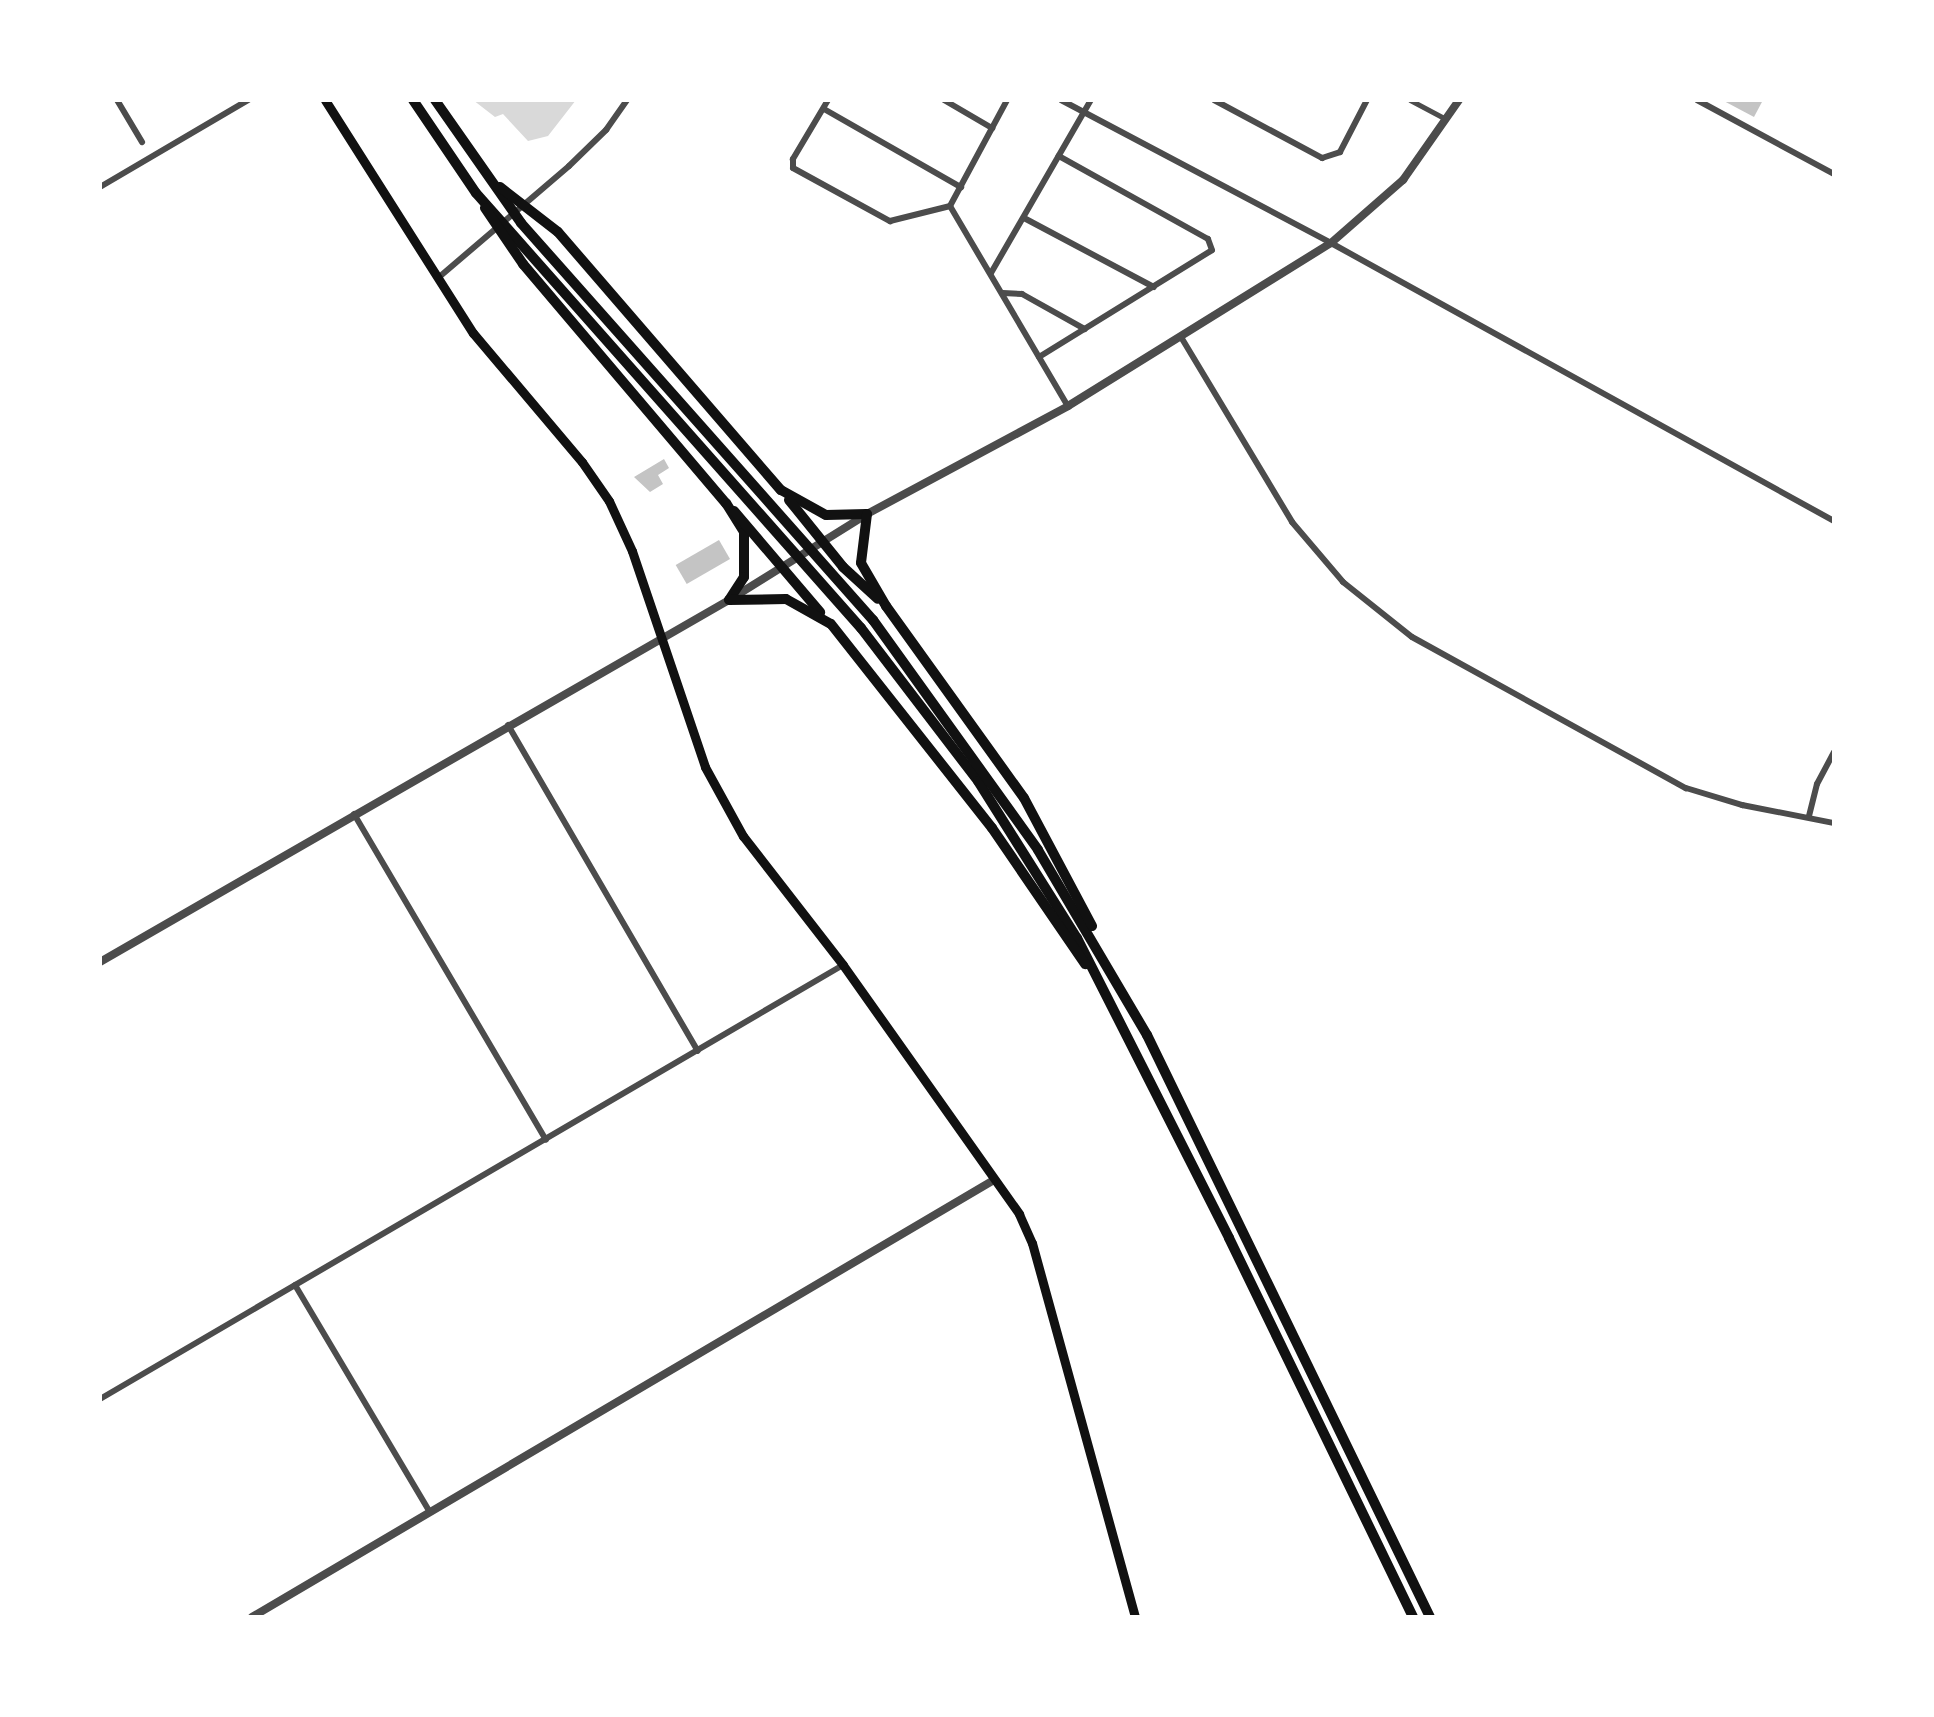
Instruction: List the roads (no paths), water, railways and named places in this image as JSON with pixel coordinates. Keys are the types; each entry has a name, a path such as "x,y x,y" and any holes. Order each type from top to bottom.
{"highway":[{"path":"413,100 527,260 726,503 744,532 748,558 744,577 729,600"},
{"path":"434,100 541,247 874,620 991,780 1111,968"},
{"path":"494,181 558,232 823,542 886,606"},
{"path":"527,260 861,628 978,781 1077,938 1229,1238 1412,1617"},
{"path":"781,490 826,515 867,514 861,564 886,606 1024,798 1222,1185 1430,1617"},
{"path":"726,503 746,520 955,779 1023,872 1068,945 1098,980"},
{"path":"729,600 786,599 831,624"}],"main road":[{"path":"325,100 474,333 582,462 608,501 632,551 706,766 743,836 842,966 994,1180 1032,1243 1135,1617"}],"street":[{"path":"117,100 142,142"},
{"path":"100,187 248,100"},
{"path":"437,279 569,166 606,130 627,100"},
{"path":"828,100 793,159 793,168 890,220 950,206 1008,100"},
{"path":"944,100 992,128"},
{"path":"1061,100 1331,243 1834,521"},
{"path":"991,273 1090,100"},
{"path":"1214,100 1322,158 1340,152 1367,100"},
{"path":"1410,100 1448,120"},
{"path":"100,962 729,600 867,514 1068,406 1331,243 1403,180 1459,100"},
{"path":"1697,100 1834,174"},
{"path":"824,109 961,187"},
{"path":"1038,357 1209,254 1208,240 1058,156"},
{"path":"950,206 1068,406"},
{"path":"1024,218 1156,287"},
{"path":"1003,294 1022,294 1086,329"},
{"path":"1182,337 1271,494 1318,556 1372,607 1477,675 1686,788 1742,805 1834,823"},
{"path":"508,725 698,1051"},
{"path":"1809,816 1817,784 1834,752"},
{"path":"354,814 546,1140"},
{"path":"100,1399 842,966"},
{"path":"252,1617 994,1180"},
{"path":"295,1285 430,1512"}]}
